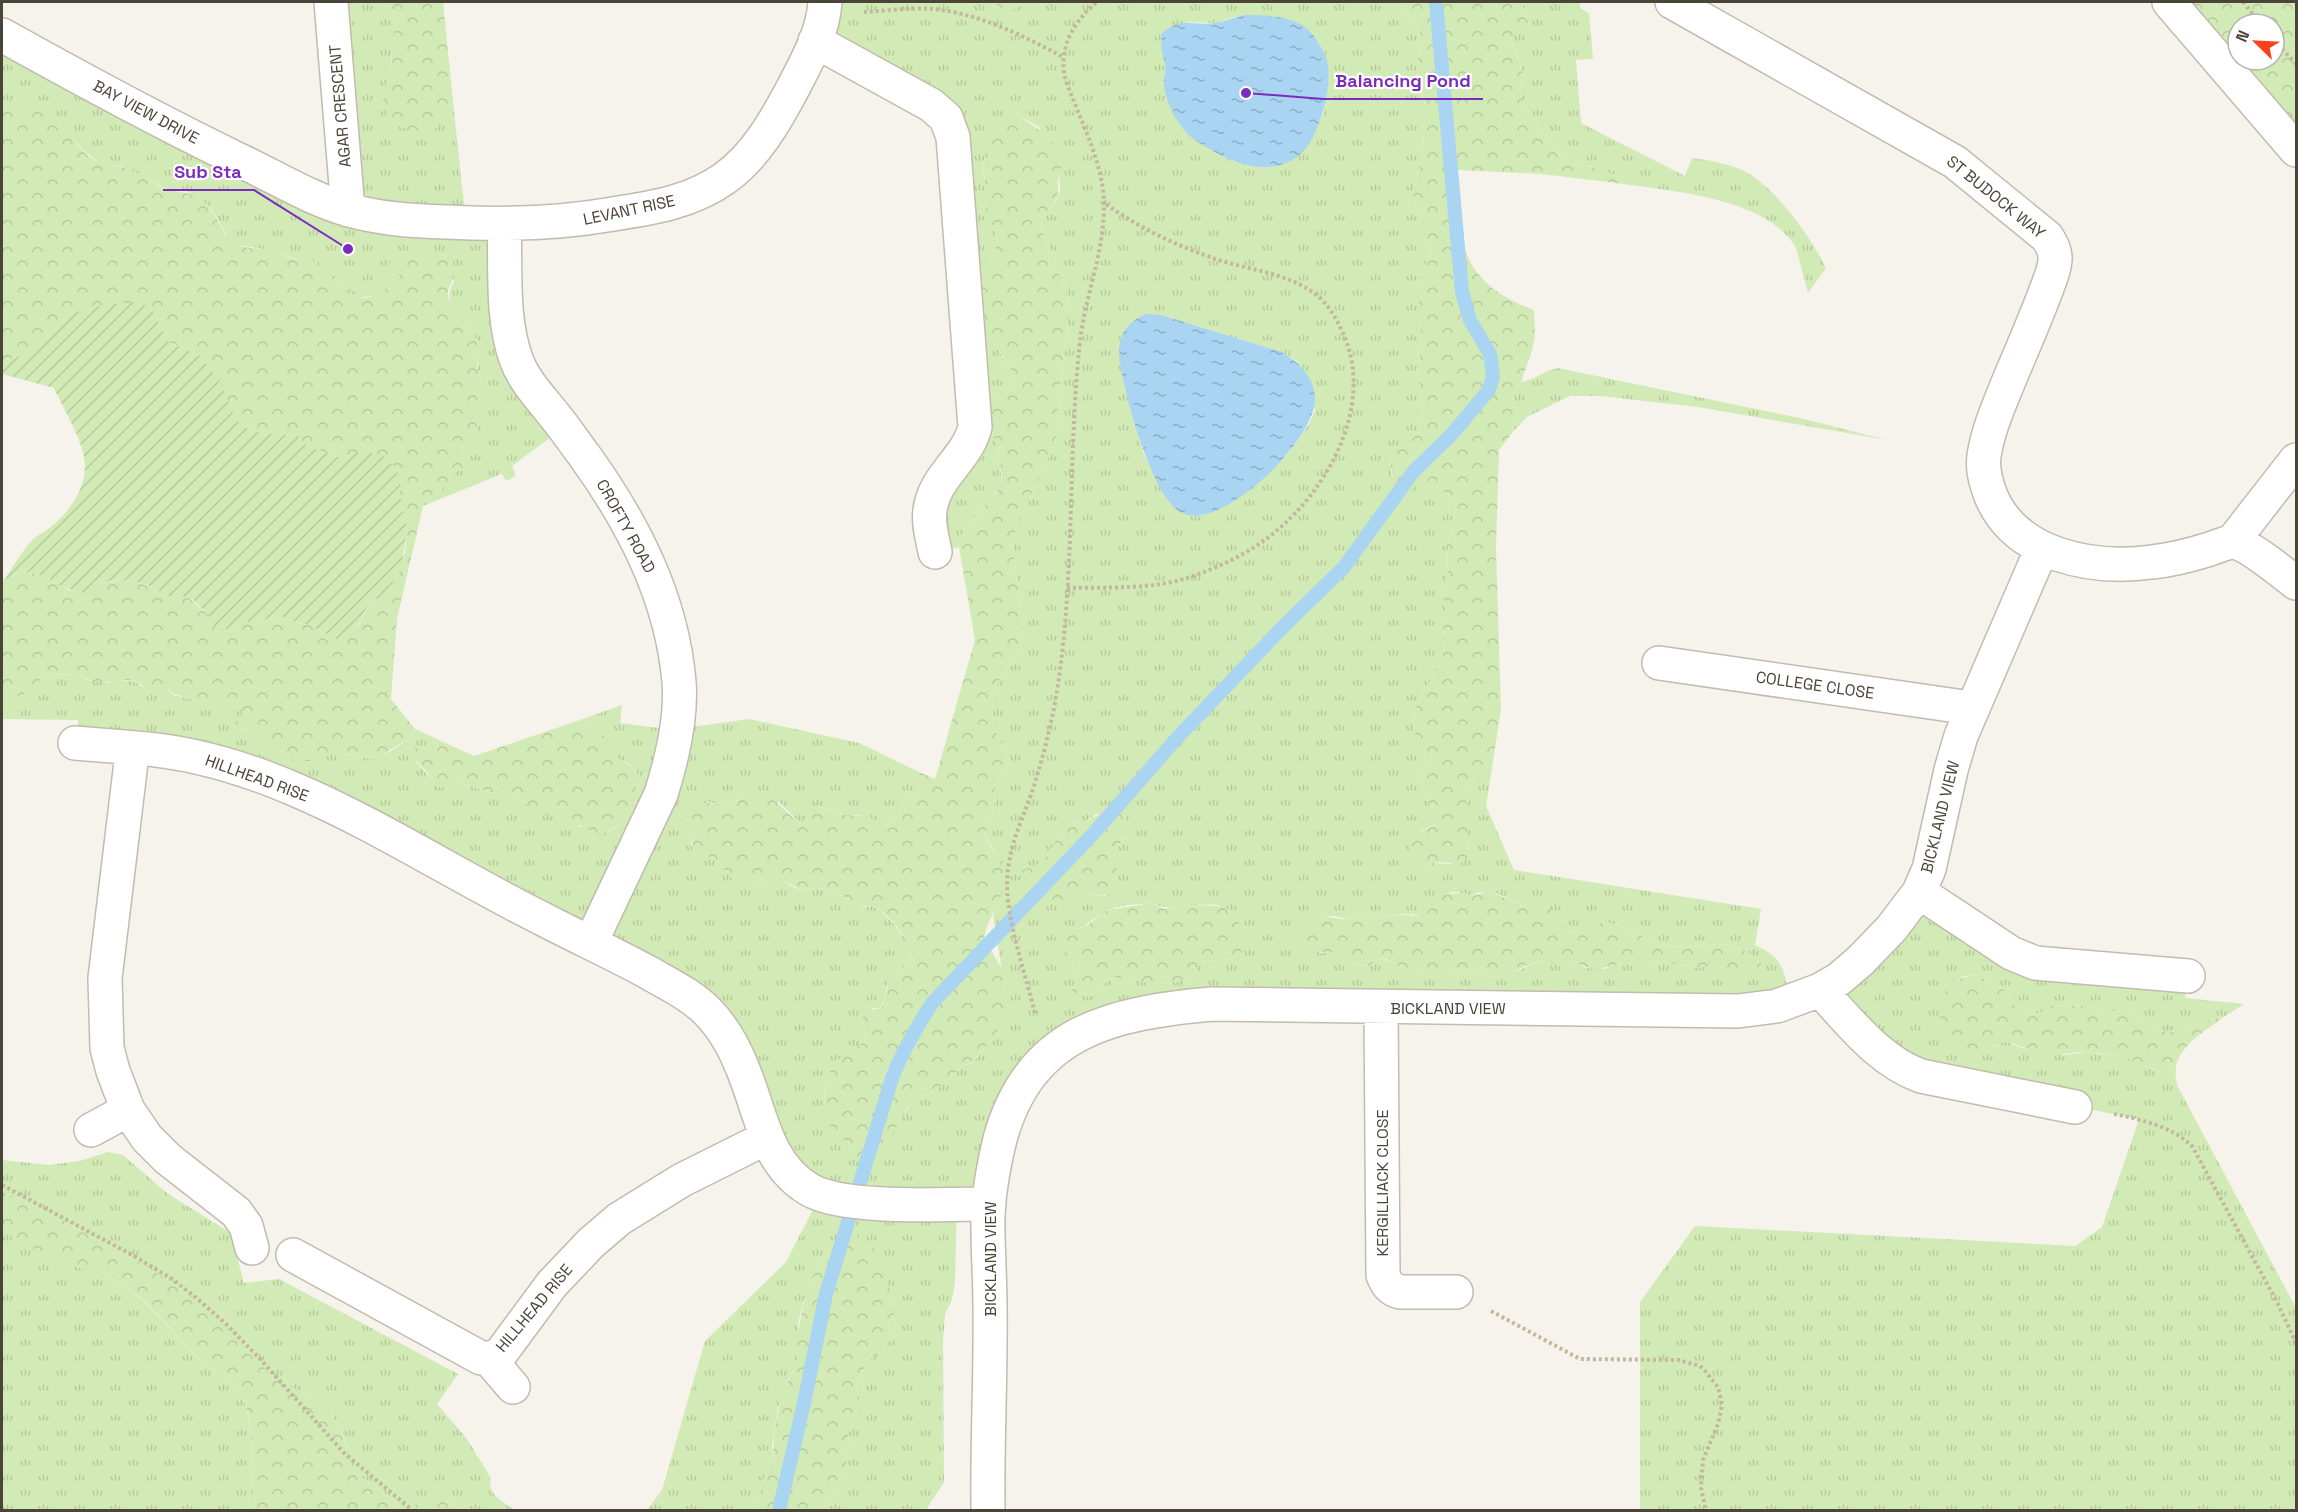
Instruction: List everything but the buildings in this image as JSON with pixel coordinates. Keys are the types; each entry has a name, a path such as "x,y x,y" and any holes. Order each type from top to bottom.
{"street":[{"name":"AGAR CRESCENT","path":"331,2 336,206"},
{"name":"ST BUDOCK WAY","path":"1672,2 1955,162 2047,237 2055,249 2056,262 2044,297 1995,415 1983,459 1984,475 1995,505 2006,522 2042,548 2068,557 2098,563 2125,564 2182,557 2232,542"},
{"path":"2169,2 2296,150"},
{"name":"LEVANT RISE","path":"336,206 368,215 416,222 504,224 586,220 677,202 726,178 765,135 810,56 821,19"},
{"path":"821,19 946,118 953,137 975,427 971,442 937,489 931,503 929,519 935,552"},
{"name":"BAY VIEW DRIVE","path":"2,35 191,137 336,206"},
{"name":"CROFTY ROAD","path":"504,224 507,309 510,339 517,360 527,380 595,471 640,545 658,586 668,618 679,683 675,736 669,769 661,794 591,942"},
{"path":"2296,460 2232,542 2252,550 2296,583"},
{"name":"BICKLAND VIEW","path":"988,1510 990,1309 987,1228 989,1204 996,1154 1003,1128 1023,1083 1046,1056 1066,1040 1107,1023 1144,1013 1185,1007 1222,1004 1381,1008 1738,1011 1777,1006 1820,990 1839,979 1860,961 1891,929 1919,892 1929,869 1951,770 1971,708 2042,548"},
{"name":"COLLEGE CLOSE","path":"1659,663 1971,708"},
{"name":"HILLHEAD RISE","path":"75,743 185,753 214,760 291,788 326,803 511,903 591,942 661,980 689,997 706,1011 732,1046 743,1067 766,1138 783,1166 801,1183 822,1196 854,1201 989,1204"},
{"path":"136,748 132,754 120,837 106,958 104,1000 108,1048 116,1083 137,1126 158,1149 236,1212 246,1226 252,1248"},
{"path":"1919,892 2011,953 2035,963 2188,976"},
{"path":"1820,990 1882,1054 1907,1071 1921,1077 2075,1107"},
{"name":"KERGILLIACK CLOSE","path":"1381,1008 1383,1275 1392,1290 1456,1292"},
{"path":"91,1130 128,1110"},
{"name":"HILLHEAD RISE","path":"293,1255 481,1358 489,1359 501,1353 518,1333 552,1284 591,1243 619,1219 682,1180 766,1138"},
{"path":"489,1359 513,1387"}],"path":[{"path":"1046,1056 1016,938 1009,901 1008,874 1014,836 1043,756 1055,703 1063,647 1080,342 1100,243 1103,188 1093,153 1066,81 1063,57 1073,27 1080,17 1097,2"},
{"path":"821,19 932,9 945,11 1003,28 1063,57"},
{"path":"1067,588 1150,586 1180,580 1206,571 1262,542 1280,527 1314,490 1344,436 1353,402 1351,352 1336,318 1320,298 1295,281 1219,260 1170,241 1103,202"},
{"path":"2075,1107 2139,1119 2176,1133 2192,1146 2277,1302 2296,1343"},
{"path":"2,1185 144,1262 172,1279 199,1300 263,1362 344,1453 412,1510"},
{"path":"1456,1292 1580,1359 1679,1360 1700,1366 1718,1387 1722,1405 1718,1424 1703,1460 1701,1488 1706,1510"}],"green space":[{"path":"332,2 388,2 399,21 391,50 391,69 384,92 389,117 399,126 443,118 454,111 466,223 350,208"},
{"path":"388,2 443,2 454,111 443,118 436,128 406,129 391,119 386,111 384,90 391,67 392,41 399,21"},
{"path":"826,2 995,2 998,6 1017,9 1023,2 1403,2 1407,13 1420,31 1417,77 1426,108 1423,131 1424,149 1413,192 1415,205 1431,248 1419,287 1419,325 1422,335 1418,377 1423,407 1422,421 1419,432 1413,438 1407,439 1390,461 1392,477 1414,487 1436,486 1452,499 1456,510 1448,544 1447,582 1443,592 1446,614 1443,623 1442,659 1418,703 1413,724 1426,754 1422,784 1424,793 1428,803 1439,816 1436,823 1419,832 1425,867 1433,863 1451,864 1469,849 1465,796 1471,782 1494,755 1486,806 1514,870 1761,909 1755,945 1772,955 1782,967 1789,1002 1211,1004 1044,1055 988,1202 810,1188 744,1068 599,931 684,728 749,719 859,743 919,772 921,783 919,793 906,799 895,823 886,825 859,815 845,815 817,806 808,819 801,824 779,802 739,799 731,806 707,802 689,828 692,837 691,846 716,860 732,878 747,883 764,885 773,880 782,880 802,890 821,888 863,907 872,906 880,910 894,924 911,946 912,956 909,963 904,968 898,969 887,985 885,999 880,1008 873,1008 863,1021 867,1040 839,1059 826,1084 824,1099 827,1112 838,1130 852,1146 854,1157 868,1163 913,1101 919,1096 928,1095 946,1082 960,1067 972,1063 990,1042 1003,1017 1005,989 993,915 1001,893 994,851 985,834 993,813 995,788 1010,761 993,726 992,696 1000,679 1021,649 1024,622 1016,576 1013,540 1020,516 1038,482 1043,466 1055,447 1069,314 1065,287 1056,271 1055,260 1044,236 1041,220 1059,194 1061,171 1039,127 1017,115 996,137 985,159 986,209 994,228 996,243 993,256 977,275 993,342 1013,372 1011,389 1004,388 990,398 992,435 998,446 1001,481 992,498 966,529 959,547 935,552 929,518 967,449 953,137 820,43","holes":["1243,15 1277,17 1306,28 1326,58 1323,115 1270,166 1237,163 1209,149 1164,85 1165,64 1188,22 1216,23","1161,315 1282,352 1297,362 1315,410 1309,424 1288,454 1246,493 1233,502 1182,513 1167,498 1157,481 1144,454 1129,403","1097,813 1124,838 1115,853 1106,896 1083,892 1043,894 1037,884 1040,863 1048,855 1061,830 1070,824 1084,823","1479,892 1496,893 1524,906 1536,903 1552,910 1566,930 1574,933 1590,932 1603,921 1638,932 1648,942 1657,945 1688,947 1732,945 1749,953 1765,967 1694,968 1662,961 1613,965 1604,969 1537,961 1520,970 1495,977 1454,971 1438,978 1414,974 1397,964 1380,958 1368,966 1360,965 1340,952 1321,953 1294,940 1318,918 1334,916 1352,919 1360,915 1374,917 1419,915 1431,909 1449,893 1472,896","1152,903 1168,908 1217,905 1226,909 1241,920 1235,927 1237,934 1234,959 1201,961 1191,977 1175,982 1115,977 1107,981 1090,997 1071,992 1080,968 1062,931 1082,927 1110,909"]},
{"path":"995,2 1023,2 1017,9 1007,11"},
{"path":"1403,2 1523,2 1522,6 1530,26 1510,37 1521,65 1523,78 1520,93 1524,104 1540,130 1550,138 1554,150 1563,158 1572,164 1593,167 1614,175 1624,184 1542,174 1458,170 1459,218 1468,257 1477,273 1491,287 1534,310 1535,336 1521,382 1512,397 1517,416 1512,433 1499,450 1496,548 1501,709 1494,755 1471,782 1465,796 1469,840 1467,858 1461,863 1435,862 1424,867 1418,867 1410,862 1409,848 1418,834 1436,823 1438,816 1424,793 1422,784 1426,754 1415,734 1413,724 1418,703 1442,659 1443,623 1446,614 1443,592 1447,582 1448,544 1456,510 1452,499 1436,486 1414,487 1408,493 1397,491 1390,461 1400,445 1419,432 1422,421 1423,407 1418,376 1422,335 1419,325 1419,287 1431,248 1415,205 1413,192 1424,149 1423,131 1426,108 1416,69 1421,41 1420,31 1407,13"},
{"path":"1523,2 1580,2 1580,8 1589,13 1593,59 1576,60 1581,123 1685,176 1692,158 1717,162 1742,170 1754,177 1779,200 1811,241 1826,268 1808,293 1796,248 1782,231 1764,218 1719,200 1624,184 1614,175 1593,167 1572,164 1554,150 1550,138 1540,130 1520,93 1523,77 1521,64 1510,36 1530,26"},
{"path":"2169,2 2296,2 2296,150 2229,72 2286,72 2286,12 2226,12 2226,68"},
{"path":"2,36 323,203 503,225 506,309 563,428 512,466 516,476 506,481 502,474 423,506 443,488 474,438 482,380 478,370 476,339 451,307 449,297 454,282 446,256 427,253 404,259 398,262 397,272 401,275 379,296 360,297 351,295 335,276 316,262 300,260 259,248 236,245 230,240 212,210 203,201 186,191 173,191 162,187 121,166 102,165 84,151 46,109 11,103 2,99"},
{"path":"2,99 46,109 59,120 84,152 100,163 128,169 163,188 196,197 211,210 232,242 244,247 265,249 295,259 319,263 327,268 349,292 359,297 377,295 400,275 392,272 387,263 426,252 433,252 452,260 454,277 448,296 457,316 473,334 478,344 477,365 482,380 481,403 475,438 462,454 464,466 423,506 397,619 391,699 415,729 412,737 378,757 370,759 340,752 313,761 296,761 277,754 257,735 235,724 237,718 243,715 243,709 233,705 184,697 166,688 156,692 133,681 97,682 70,675 45,674 33,689 2,705 2,583 19,573 45,577 70,591 120,580 132,581 155,588 165,595 189,598 213,619 231,629 242,623 281,617 309,625 338,640 358,626 371,603 389,589 401,568 406,535 397,474 387,458 356,453 341,458 307,446 298,436 260,433 247,428 235,418 199,355 169,342 151,308 101,305 85,312 71,312 40,343 22,355 2,360"},
{"path":"1017,115 1040,130 1054,143 1061,160 1058,195 1041,220 1044,236 1055,260 1056,271 1065,287 1069,314 1055,447 1043,466 1038,482 1020,516 1013,540 1016,576 1024,622 1021,649 1000,679 992,696 993,726 1010,761 995,788 993,813 985,834 1002,867 1004,881 984,940 1002,968 1005,1008 1001,1024 990,1042 971,1063 960,1067 946,1082 928,1095 919,1096 906,1109 888,1144 873,1155 868,1163 860,1164 854,1157 852,1146 831,1127 825,1111 825,1092 829,1073 834,1065 867,1040 863,1021 864,1011 881,1008 891,973 907,965 911,960 911,951 904,936 884,913 873,906 855,906 849,899 822,888 802,890 782,880 773,880 764,885 732,878 716,860 701,853 693,853 692,837 685,821 693,808 698,805 710,803 731,806 753,794 761,794 777,803 801,824 808,819 816,806 845,815 867,816 886,825 895,823 906,799 919,793 921,783 919,772 935,779 975,640 959,547 960,536 997,492 1002,477 998,445 992,436 993,428 987,408 990,398 1004,388 1011,389 1013,372 999,350 984,334 977,275 993,256 996,243 995,230 986,209 984,167 986,150 994,135"},
{"path":"137,302 151,308 169,342 199,355 221,383 235,418 247,428 260,433 298,436 307,446 341,458 356,453 375,453 387,458 396,469 407,528 402,568 382,597 373,600 353,630 338,640 309,625 281,617 242,623 231,629 217,629 204,611 189,598 168,596 153,587 137,582 112,581 97,587 91,593 67,588 39,574 17,574 3,581 33,539 52,526 72,504 81,486 85,467 79,440 54,388 2,374 2,360 22,355 40,343 71,312 85,312 101,305"},
{"path":"1558,368 1804,419 1887,440 1698,407 1601,396 1570,396 1527,417 1512,433 1517,416 1512,397 1521,382"},
{"path":"45,674 76,675 87,680 108,683 115,679 135,682 143,687 166,688 174,695 194,700 228,702 243,709 241,728 258,736 271,749 328,755 340,752 370,759 391,751 412,737 415,729 430,736 438,746 435,749 425,749 416,762 439,787 458,782 490,793 508,791 526,804 551,813 564,824 610,831 630,817 637,802 636,786 643,782 631,765 611,752 593,727 580,720 622,705 620,723 674,730 591,941 327,802 77,742 78,720 2,719 2,705 33,689"},
{"path":"580,720 605,737 611,752 631,766 643,782 636,786 636,810 631,817 602,835 592,834 580,825 573,828 551,813 540,817 530,813 526,804 508,791 491,793 458,782 451,786 439,786 412,756 412,750 418,746 434,749 438,746 430,736 474,756"},
{"path":"1106,810 1122,810 1127,827 1116,856 1119,874 1115,893 1099,895 1083,892 1060,903 1049,901 1037,884 1021,871 1040,863 1048,855 1061,830 1069,824 1084,823"},
{"path":"1489,891 1524,906 1536,903 1553,910 1566,930 1574,933 1590,932 1603,921 1638,932 1648,942 1657,945 1688,947 1732,945 1749,953 1765,967 1756,971 1735,972 1713,966 1694,968 1662,961 1613,965 1596,970 1577,964 1537,961 1506,975 1495,977 1454,971 1438,978 1414,974 1380,958 1368,966 1354,963 1340,953 1312,952 1297,947 1293,940 1308,924 1311,917 1350,919 1360,915 1368,917 1417,916 1433,906 1445,894 1463,893 1472,896"},
{"path":"1919,892 1996,943 2188,976 2185,998 2244,1004 2224,1017 2209,1020 2189,1030 2158,1031 2126,1011 2101,1012 2089,1006 2053,1005 2043,1012 2031,1014 2014,1005 2005,991 1990,981 1974,975 1960,977 1993,1047 2006,1041 2022,1048 2064,1055 2086,1052 2124,1057 2168,1077 2178,1087 2296,1308 2296,1510 1640,1510 1640,1302 1695,1226 2075,1246 2102,1227 2139,1119 1921,1076 1820,990"},
{"path":"1152,903 1164,909 1189,905 1219,906 1243,913 1235,927 1243,944 1241,954 1235,959 1201,961 1194,974 1184,980 1154,982 1115,977 1107,981 1090,997 1071,992 1080,968 1078,961 1059,946 1055,932 1081,928 1104,912 1113,909"},
{"path":"1974,975 1990,981 2005,991 2014,1005 2031,1014 2043,1012 2053,1005 2089,1006 2101,1012 2126,1011 2158,1031 2172,1032 2189,1030 2209,1020 2224,1017 2196,1038 2181,1054 2176,1075 2178,1087 2158,1071 2122,1057 2083,1052 2049,1053 2006,1041 1994,1046 1971,1050 1960,1050 1951,1046 1945,1039 1941,1028 1941,1005 1949,981"},
{"path":"108,1152 123,1155 168,1194 231,1233 244,1283 279,1279 458,1374 437,1404 467,1439 491,1478 493,1493 515,1510 462,1510 450,1503 429,1502 413,1507 397,1506 390,1497 357,1474 350,1465 348,1448 331,1412 307,1395 274,1379 259,1362 245,1338 213,1307 194,1299 167,1279 53,1214 2,1191 2,1160 49,1165 79,1161"},
{"path":"2,1191 53,1214 167,1279 194,1299 213,1307 245,1338 259,1362 274,1379 317,1400 331,1412 348,1449 350,1465 357,1474 390,1497 397,1506 437,1501 462,1510 247,1510 250,1499 252,1442 245,1403 238,1391 203,1362 146,1303 120,1283 102,1274 49,1256 2,1230"},
{"path":"820,1196 957,1204 955,1282 952,1300 945,1314 943,1342 944,1482 926,1510 826,1510 847,1462 849,1432 856,1413 859,1398 857,1386 861,1374 869,1360 879,1354 896,1334 891,1292 881,1264 839,1235 815,1271 805,1297 798,1323 798,1361 778,1407 772,1446 773,1458 761,1485 760,1497 754,1510 647,1510 662,1490 705,1341 786,1262"},
{"path":"2,1230 28,1245 92,1269 120,1283 146,1303 191,1351 238,1391 248,1414 251,1442 252,1471 247,1510 2,1510"},
{"path":"851,1232 862,1236 876,1251 891,1292 896,1334 879,1354 869,1360 861,1374 857,1386 859,1398 856,1414 849,1432 847,1462 826,1510 754,1510 760,1497 761,1485 773,1458 774,1433 781,1395 798,1361 797,1336 805,1297 815,1271 839,1235"}],"water":[{"path":"1243,15 1283,18 1298,23 1314,37 1326,57 1327,95 1312,138 1297,157 1284,164 1271,167 1258,167 1231,160 1189,136 1179,123 1165,93 1162,33 1175,25 1207,24"},
{"path":"1146,314 1161,315 1282,352 1300,366 1312,383 1315,398 1312,415 1301,436 1265,478 1243,496 1220,509 1200,515 1182,513 1172,505 1163,492 1146,456 1128,400 1119,354 1122,335 1127,327"}],"waterway":[{"path":"779,1510 826,1294 892,1078 927,1011 1093,834 1178,737 1344,567 1413,472 1451,435 1489,390 1493,376 1490,354 1470,320 1462,292 1436,2"}],"place":[{"name":"Balancing Pond","path":"1246,93"},
{"name":"Sub Sta","path":"348,249"}]}
